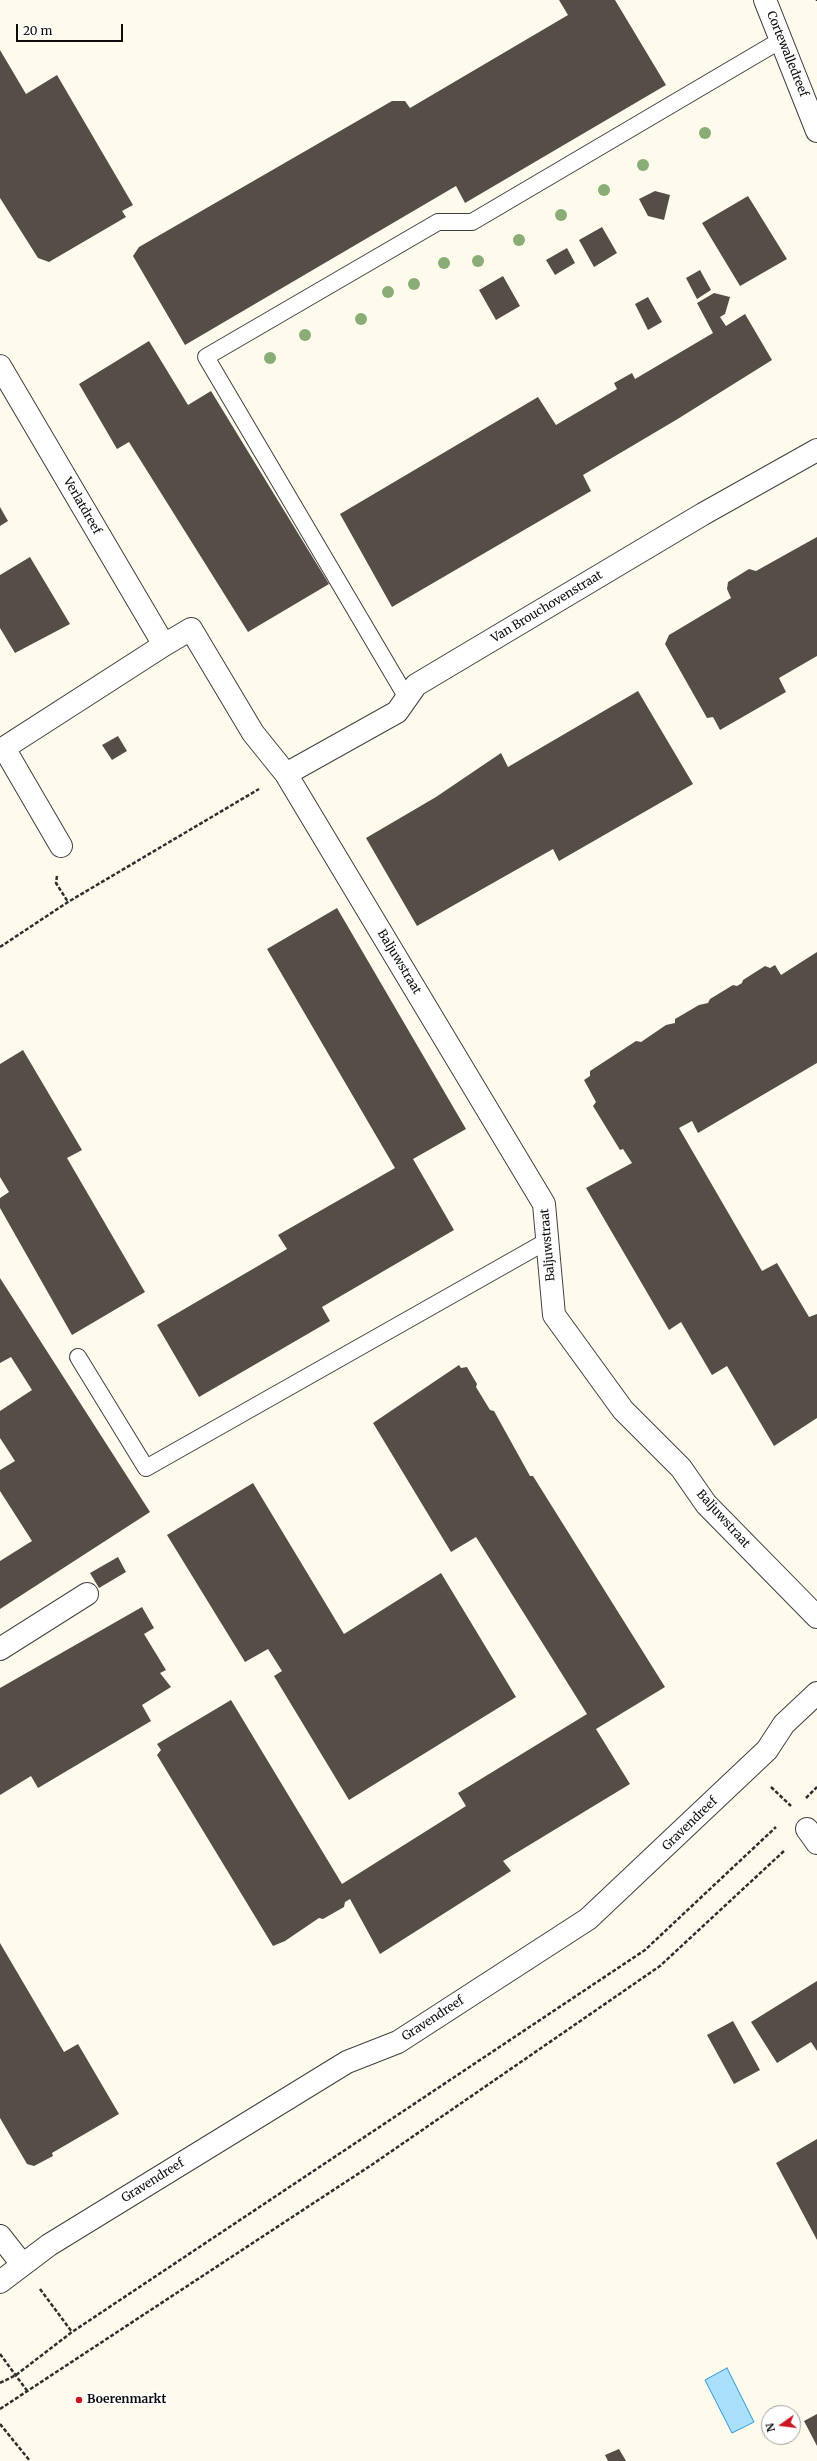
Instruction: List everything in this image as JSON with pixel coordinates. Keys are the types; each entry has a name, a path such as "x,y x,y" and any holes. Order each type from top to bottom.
{"street":[{"name":"Cortewalledreef","path":"765,0 817,131"},
{"name":"Verlatdreef","path":"0,366 164,645"},
{"name":"Van Brouchovenstraat","path":"286,774 397,712 416,685 703,514 817,450"},
{"path":"61,846 4,748 191,629 253,734 286,774"},
{"name":"Baljuwstraat","path":"286,774 544,1204 554,1315 623,1410 681,1468 706,1504 817,1617"},
{"path":"0,1649 87,1594"},
{"name":"Gravendreef","path":"0,2282 49,2245 347,2062 398,2042 588,1919 768,1750 784,1724 817,1693"},
{"path":"0,2236 22,2264"}],"lane":[{"path":"407,698 206,357 438,222 472,222 781,40"},
{"path":"78,1357 146,1468 547,1241"}],"path":[{"path":"0,947 68,902 286,774"},
{"path":"0,2409 28,2392 372,2164 660,1966 812,1836 795,1810 751,1766"},
{"path":"795,1810 817,1788"},
{"path":"0,2383 16,2375 72,2332 645,1950 777,1826"},
{"path":"22,2264 72,2332"},
{"path":"0,2354 28,2392"},
{"path":"0,2424 30,2461"}],"water":[{"path":"727,2368 754,2422 732,2433 705,2380"}],"building":[{"path":"559,0 615,0 666,85 465,203 456,186 185,345 133,256 139,247 392,101 405,101 410,108 568,15"},
{"path":"0,50 26,94 57,75 133,205 122,211 126,217 49,262 38,258 0,198"},
{"path":"655,191 670,195 664,220 648,216 639,199"},
{"path":"748,196 787,259 740,286 702,223"},
{"path":"602,227 617,253 594,267 579,240"},
{"path":"567,248 575,263 555,275 546,260"},
{"path":"700,270 711,290 697,299 686,278"},
{"path":"503,276 520,306 496,320 479,290"},
{"path":"714,293 730,297 725,314 720,317 726,326 745,314 772,360 676,420 583,475 591,491 392,607 340,514 538,397 556,425 617,389 614,383 632,373 635,379 713,333 697,303"},
{"path":"648,297 662,322 648,330 635,304"},
{"path":"149,341 188,405 211,391 329,584 248,632 129,442 117,449 79,384"},
{"path":"0,507 8,521 0,526"},
{"path":"817,537 817,656 779,678 786,692 720,730 713,717 707,718 665,644 669,635 731,598 727,589 728,582 749,569 756,571"},
{"path":"30,557 70,624 15,653 0,628 0,575"},
{"path":"638,691 693,784 559,861 553,849 417,926 366,838 436,797 501,753 508,767"},
{"path":"118,736 127,751 112,760 102,745"},
{"path":"337,908 466,1129 413,1159 454,1230 322,1307 330,1321 199,1397 157,1325 287,1249 278,1235 395,1168 267,949"},
{"path":"817,952 817,1063 698,1133 692,1121 679,1128 762,1271 777,1263 809,1317 817,1314 817,1418 774,1446 727,1366 712,1375 681,1322 669,1330 586,1188 632,1163 623,1149 620,1150 593,1106 596,1102 584,1080 590,1076 590,1071 636,1041 641,1042 666,1025 675,1023 675,1019 699,1005 708,1003 710,999 733,985 737,986 742,983 743,980 765,966 770,968 775,965 781,975"},
{"path":"23,1050 82,1150 67,1158 145,1292 72,1335 0,1208 0,1198 9,1192 0,1177 0,1064"},
{"path":"0,1278 150,1512 0,1609 0,1561 32,1541 0,1491 0,1470 15,1461 0,1438 0,1411 32,1390 11,1357 0,1363"},
{"path":"459,1365 461,1368 467,1367 477,1384 476,1387 490,1410 494,1411 530,1476 533,1476 665,1687 596,1729 630,1784 503,1861 511,1871 380,1954 350,1899 345,1902 344,1907 323,1919 319,1918 285,1941 273,1946 157,1755 161,1750 157,1744 231,1700 342,1884 466,1806 458,1793 587,1714 476,1537 451,1552 373,1423"},
{"path":"253,1483 344,1634 441,1573 516,1697 349,1800 274,1676 282,1671 268,1649 245,1662 167,1535"},
{"path":"118,1557 126,1572 99,1588 90,1573"},
{"path":"142,1607 154,1628 144,1634 166,1670 160,1673 171,1687 142,1705 151,1721 38,1788 31,1776 0,1795 0,1688"},
{"path":"0,1943 64,2052 78,2044 119,2114 52,2153 53,2156 34,2166 27,2164 0,2118"},
{"path":"817,1981 817,2051 811,2042 777,2063 751,2022"},
{"path":"733,2021 760,2070 734,2084 707,2035"},
{"path":"817,2139 817,2240 776,2163"},
{"path":"817,2414 817,2446 804,2421"},
{"path":"619,2449 626,2461 608,2461 605,2455"}],"place":[{"name":"Boerenmarkt","path":"79,2400"}]}
